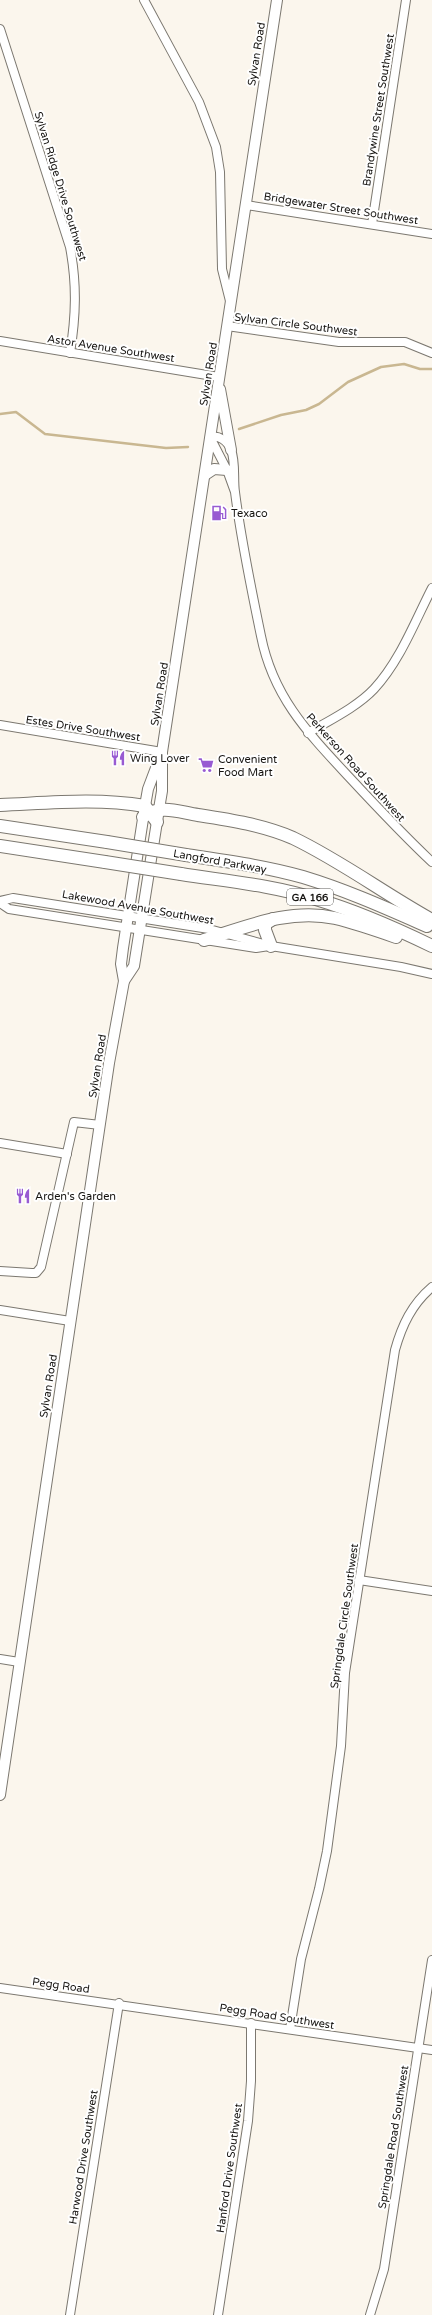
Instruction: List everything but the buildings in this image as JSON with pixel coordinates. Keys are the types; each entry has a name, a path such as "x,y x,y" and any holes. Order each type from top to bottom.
{"highway":[{"path":"0,805 92,800 149,811 244,823 292,838 323,854 432,920"},
{"path":"149,811 157,822"},
{"name":"Langford Parkway","path":"0,826 254,865 302,877 347,892 432,928"},
{"name":"Langford Parkway","path":"0,846 262,887 316,899 366,916 432,947"},
{"path":"204,940 272,919 303,915 334,918 432,947"},
{"path":"272,919 265,924 265,930 272,946"}],"main road":[{"name":"Sylvan Road","path":"0,1795 70,1320 124,981 121,964 127,915 162,752 277,0"},
{"path":"219,379 231,450"},
{"path":"204,475 214,469 227,470"},
{"name":"Sylvan Road","path":"149,811 148,789 162,752"},
{"name":"Sylvan Road","path":"124,981 134,966 157,822"}],"street":[{"path":"144,0 200,102 216,147 220,172 222,269 231,303"},
{"name":"Brandywine Street Southwest","path":"372,224 406,0"},
{"name":"Sylvan Ridge Drive Southwest","path":"0,29 70,247 75,273 77,299 70,353"},
{"name":"Bridgewater Street Southwest","path":"246,205 432,234"},
{"name":"Sylvan Circle Southwest","path":"227,326 339,342 405,342 432,353"},
{"name":"Astor Avenue Southwest","path":"0,341 219,379"},
{"path":"210,437 216,436 222,438 231,450"},
{"name":"Perkerson Road Southwest","path":"210,437 227,470 235,492"},
{"name":"Perkerson Road Southwest","path":"231,450 235,492 266,657 284,698 308,733 394,826 432,862"},
{"path":"308,733 359,701 374,689 390,667 432,588"},
{"name":"Estes Drive Southwest","path":"0,725 162,752"},
{"name":"Lakewood Avenue Southwest","path":"0,902 13,898 127,915 225,933 272,946 401,967 432,974"},
{"name":"Lakewood Avenue Southwest","path":"0,902 9,909 126,928 256,948 272,946"},
{"path":"0,1271 32,1273 36,1272 41,1267 74,1122 100,1125"},
{"path":"0,1143 67,1154"},
{"name":"Springdale Circle Southwest","path":"290,2029 301,1959 319,1889 327,1850 341,1746 345,1673 395,1350 400,1331 409,1313 432,1287"},
{"path":"0,1310 70,1320"},
{"path":"359,1580 432,1591"},
{"path":"0,1659 19,1662"},
{"name":"Springdale Road Southwest","path":"370,2315 384,2269 432,1960"},
{"name":"Pegg Road","path":"0,1988 119,2003"},
{"name":"Pegg Road Southwest","path":"119,2003 432,2050"},
{"name":"Harwood Drive Southwest","path":"70,2315 119,2003"},
{"name":"Hanford Drive Southwest","path":"218,2315 248,2121 251,2081 251,2023"}],"waterway":[{"path":"239,429 281,415 306,410 319,404 348,382 381,367 404,364 420,369 432,369"},
{"path":"0,414 16,412 45,434 166,448 188,447"}],"place":[{"name":"Texaco","path":"219,513"},
{"name":"Wing Lover","path":"118,758"},
{"name":"Convenient Food Mart","path":"206,765"},
{"name":"Arden's Garden","path":"23,1196"}]}
